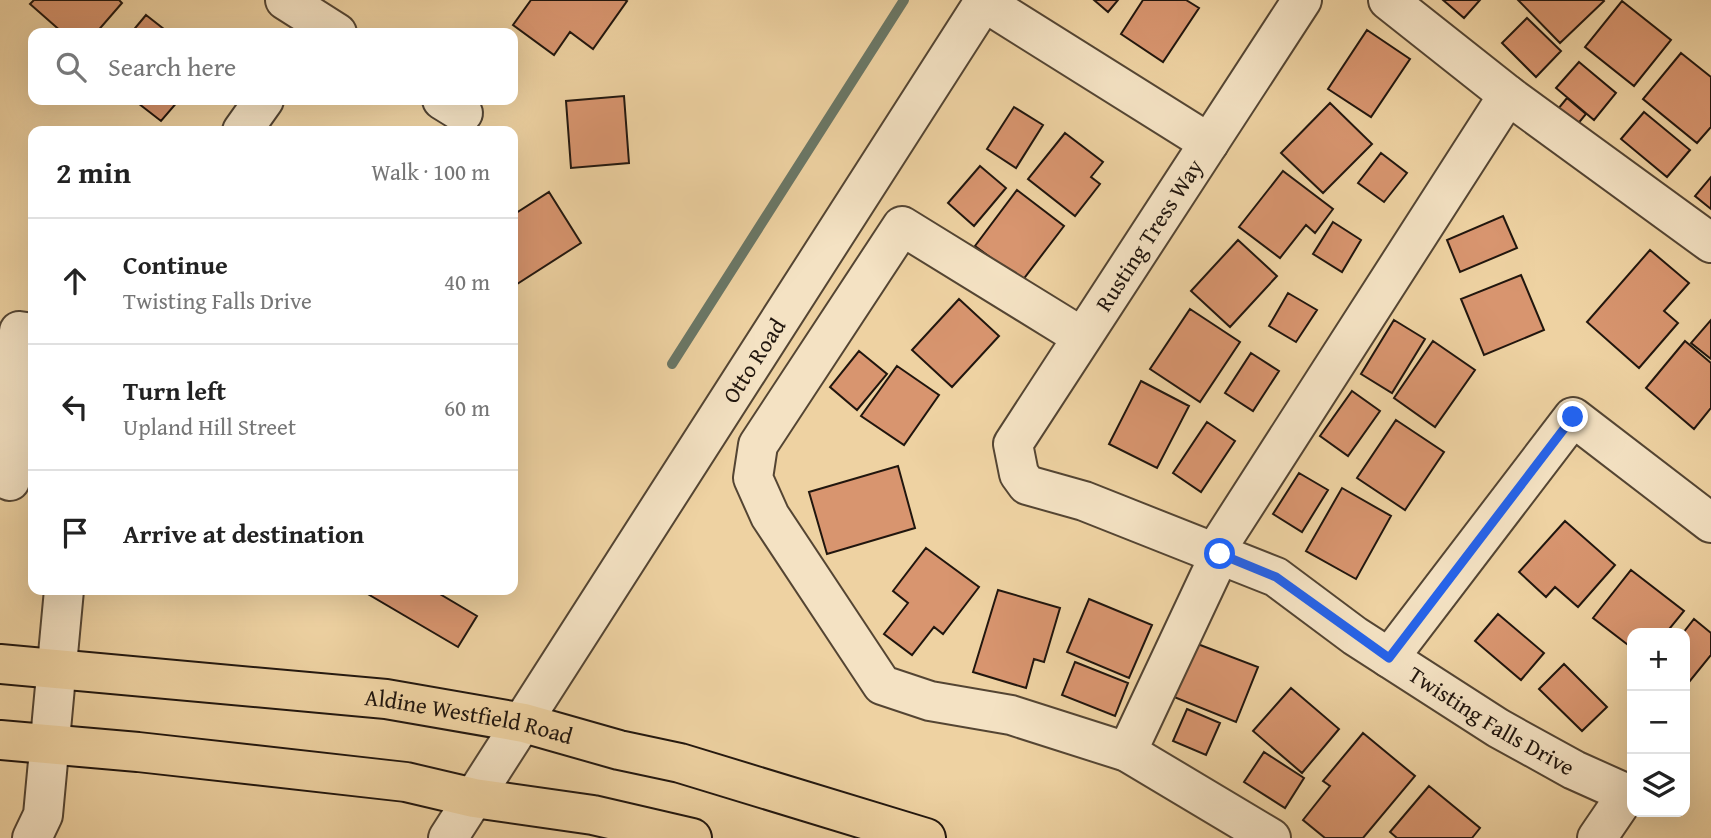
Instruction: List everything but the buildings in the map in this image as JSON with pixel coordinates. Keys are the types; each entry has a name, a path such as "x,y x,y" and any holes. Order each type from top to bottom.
{"main road":[{"name":"Aldine Westfield Road","path":"0,664 386,699 524,723 619,750 680,763 926,838"},
{"path":"0,740 406,782 474,798 593,816 692,838"}],"street":[{"path":"285,0 324,22"},
{"name":"Rusting Tress Way","path":"1018,474 1013,444 1302,0"},
{"path":"1388,0 1508,95 1711,243"},
{"path":"985,1 1209,143"},
{"name":"Otto Road","path":"448,838 985,1"},
{"path":"1127,752 1220,554 1223,540 1508,95"},
{"path":"246,126 260,105"},
{"path":"1082,337 902,226 758,444 753,478 771,516 882,685 930,701 1011,715 1127,752 1271,838"},
{"path":"14,484 17,331"},
{"path":"1389,658 1573,417 1711,523"},
{"name":"Twisting Falls Drive","path":"1018,474 1027,485 1084,501 1276,577 1389,658 1498,728 1574,770 1627,794"},
{"path":"32,838 43,815 47,745 58,669 64,595"},
{"path":"1597,838 1627,799"}],"waterway":[{"path":"672,364 904,0"}],"route":[{"path":"1220,554 1276,577 1389,658 1573,417"}]}
